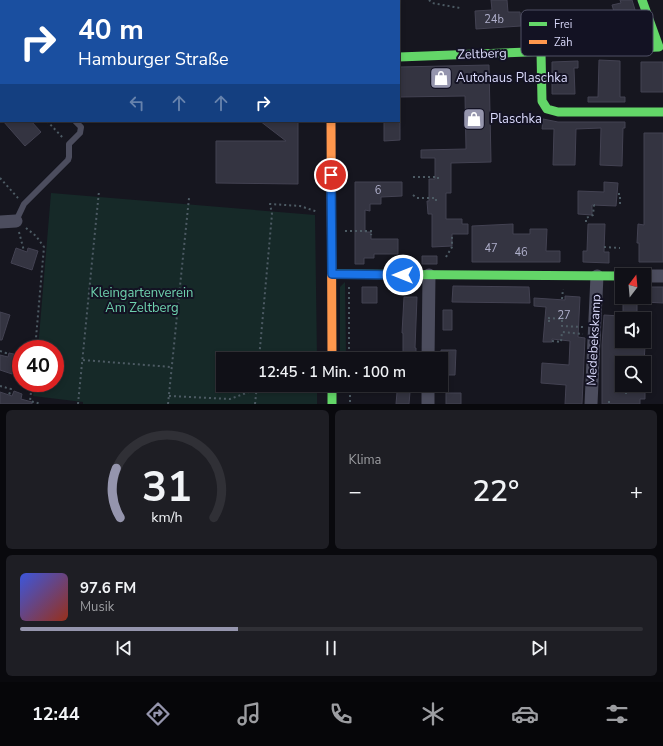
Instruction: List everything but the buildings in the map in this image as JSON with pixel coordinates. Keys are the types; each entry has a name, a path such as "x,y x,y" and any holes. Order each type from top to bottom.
{"street":[{"name":"Zeltberg","path":"642,0 646,10"},
{"name":"Zeltberg","path":"653,27 661,47"},
{"name":"Zeltberg","path":"400,57 521,53"},
{"path":"541,56 542,101 547,109 558,112 663,112"},
{"path":"332,122 332,352"},
{"path":"0,222 16,221"},
{"path":"332,274 615,276"},
{"path":"428,352 429,275"},
{"name":"Medebekskamp","path":"591,404 597,276"},
{"path":"651,276 663,276"},
{"path":"332,392 332,404"},
{"path":"428,392 428,404"}],"lane":[{"path":"16,221 24,204 68,160 70,156 69,144 80,133 80,127 76,122"}],"path":[{"path":"429,0 432,3 460,8"},
{"path":"48,122 69,144"},
{"path":"413,177 438,177 438,179"},
{"path":"0,178 24,204"},
{"path":"78,404 99,191"},
{"path":"618,194 620,194 620,207"},
{"path":"413,196 417,198 436,198 436,201"},
{"path":"168,404 189,198"},
{"path":"260,352 272,214 270,204 300,206 323,213"},
{"path":"586,222 586,218 593,215 594,204 592,204"},
{"path":"16,221 36,236 44,247 35,340"},
{"path":"340,231 372,231 371,235"},
{"path":"446,257 452,247 452,237"},
{"path":"23,245 24,251"},
{"path":"604,247 620,248"},
{"path":"517,254 521,252"},
{"path":"348,283 350,352"},
{"path":"564,315 562,319 562,326 594,331"},
{"path":"550,321 548,321 548,318 562,319"},
{"path":"552,341 561,342 562,332 594,331"},
{"path":"0,351 6,353 5,356"},
{"path":"83,360 171,367"},
{"path":"0,386 11,389 9,395"},
{"path":"31,392 30,400 41,404"},
{"path":"169,396 230,399 249,392"},
{"path":"255,404 257,392"},
{"path":"350,392 350,404"}],"green space":[{"name":"Kleingartenverein Am Zeltberg","path":"51,193 315,215 317,352 216,352 216,392 317,392 317,404 83,404 83,402 33,396 34,392 64,392 64,340 39,340"},
{"path":"345,282 346,352 340,352 340,287"}],"traffic: fast":[{"path":"642,0 646,10"},
{"path":"653,30 659,47 653,47"},
{"path":"400,57 521,52"},
{"path":"541,56 542,101 547,109 558,112 663,112"},
{"path":"332,274 615,276"},
{"path":"332,392 332,404"}],"traffic: slow":[{"path":"331,122 332,352"}],"place":[{"name":"Autohaus Plaschka","path":"441,78"},
{"name":"Plaschka","path":"474,119"}],"route":[{"path":"331,175 332,274 403,275"}]}
